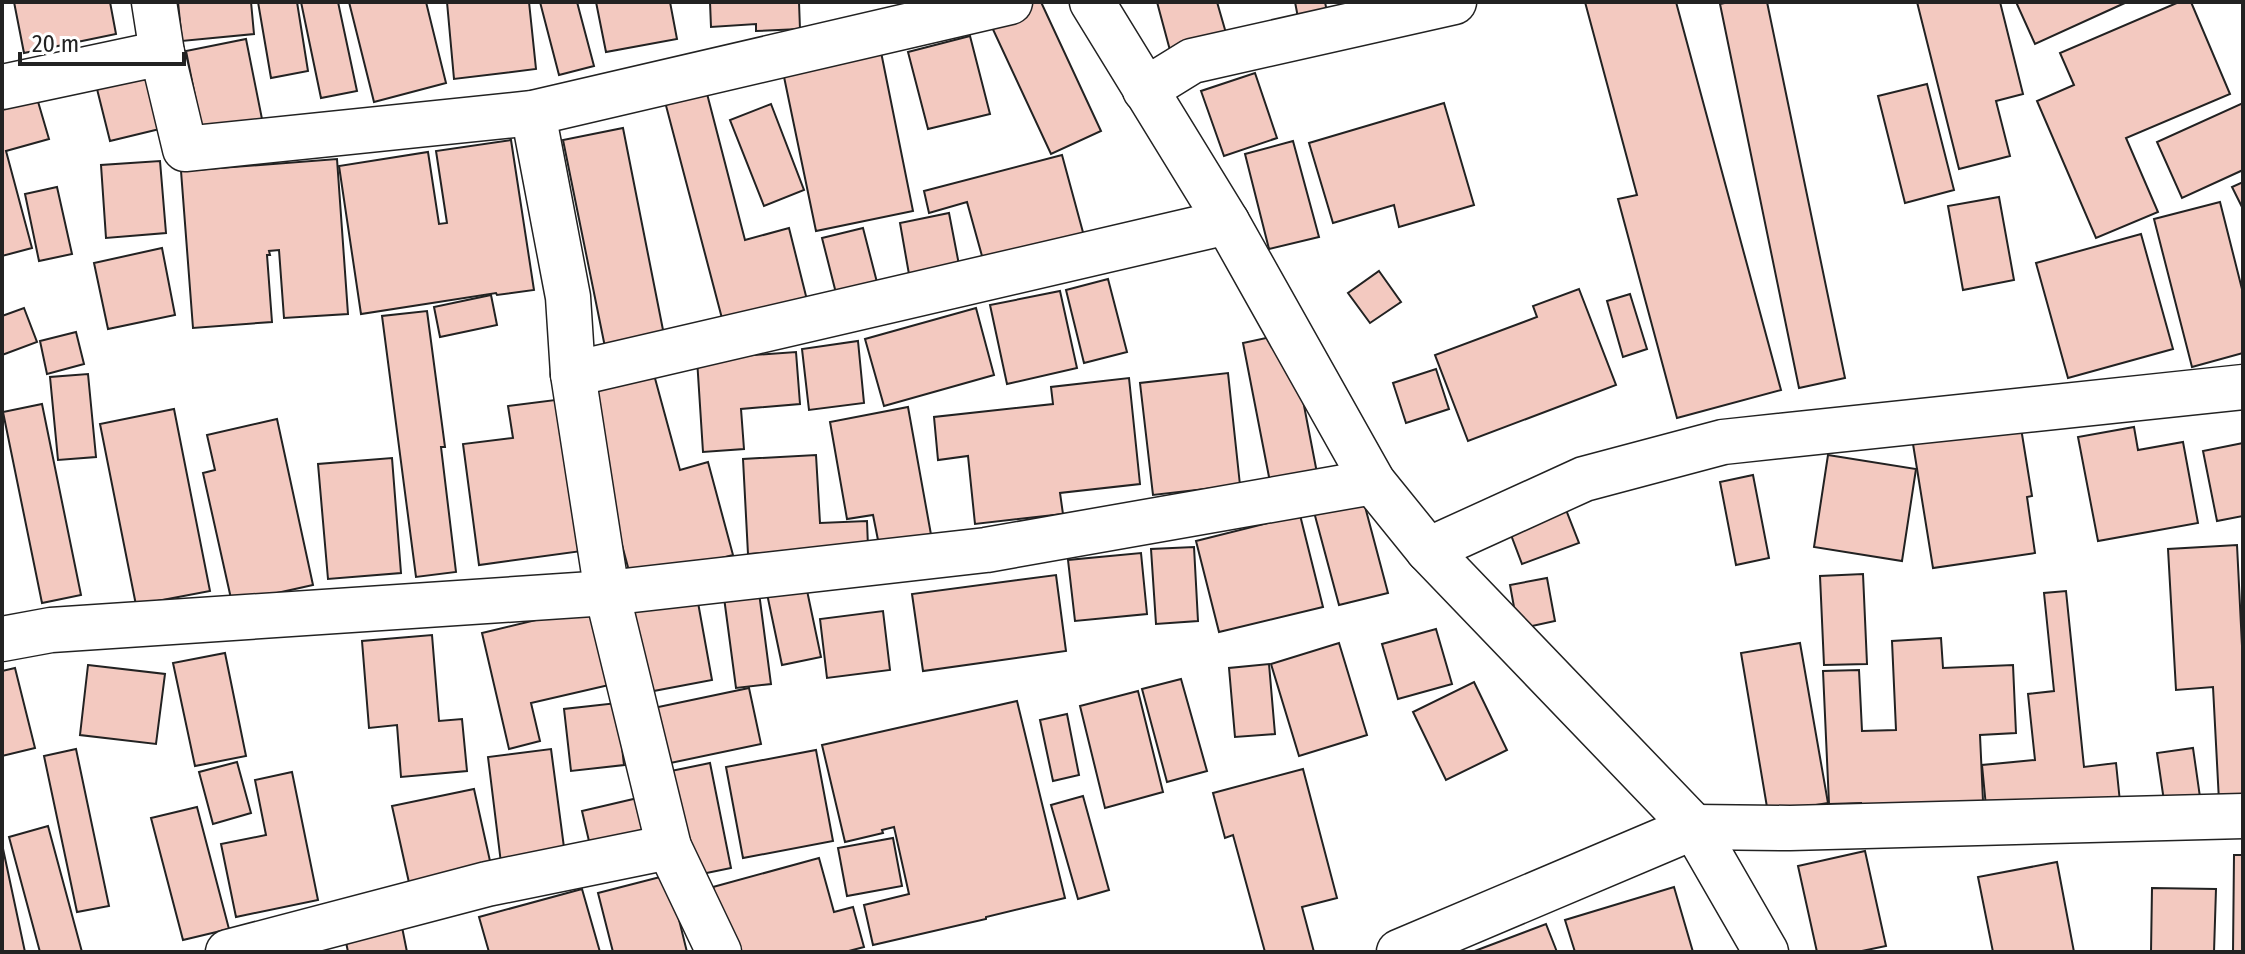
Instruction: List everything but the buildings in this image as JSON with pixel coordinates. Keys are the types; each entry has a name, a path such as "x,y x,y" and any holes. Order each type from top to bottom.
{"street":[{"path":"154,2 162,53 185,149 533,113 1010,2"},
{"path":"1092,2 1227,222 1373,482 1428,550 1694,827 1766,952"},
{"path":"1145,90 1192,61 1454,2"},
{"path":"2,87 162,53"},
{"path":"533,113 568,297 573,374 607,593 669,847 719,952"},
{"path":"573,374 1227,222"},
{"path":"1428,550 1584,479 1723,442 2243,387"},
{"path":"2,639 66,629 607,593 986,550 1373,482"},
{"path":"1399,952 1694,827 1790,828 2243,816"},
{"path":"228,952 487,884 669,847"}]}
